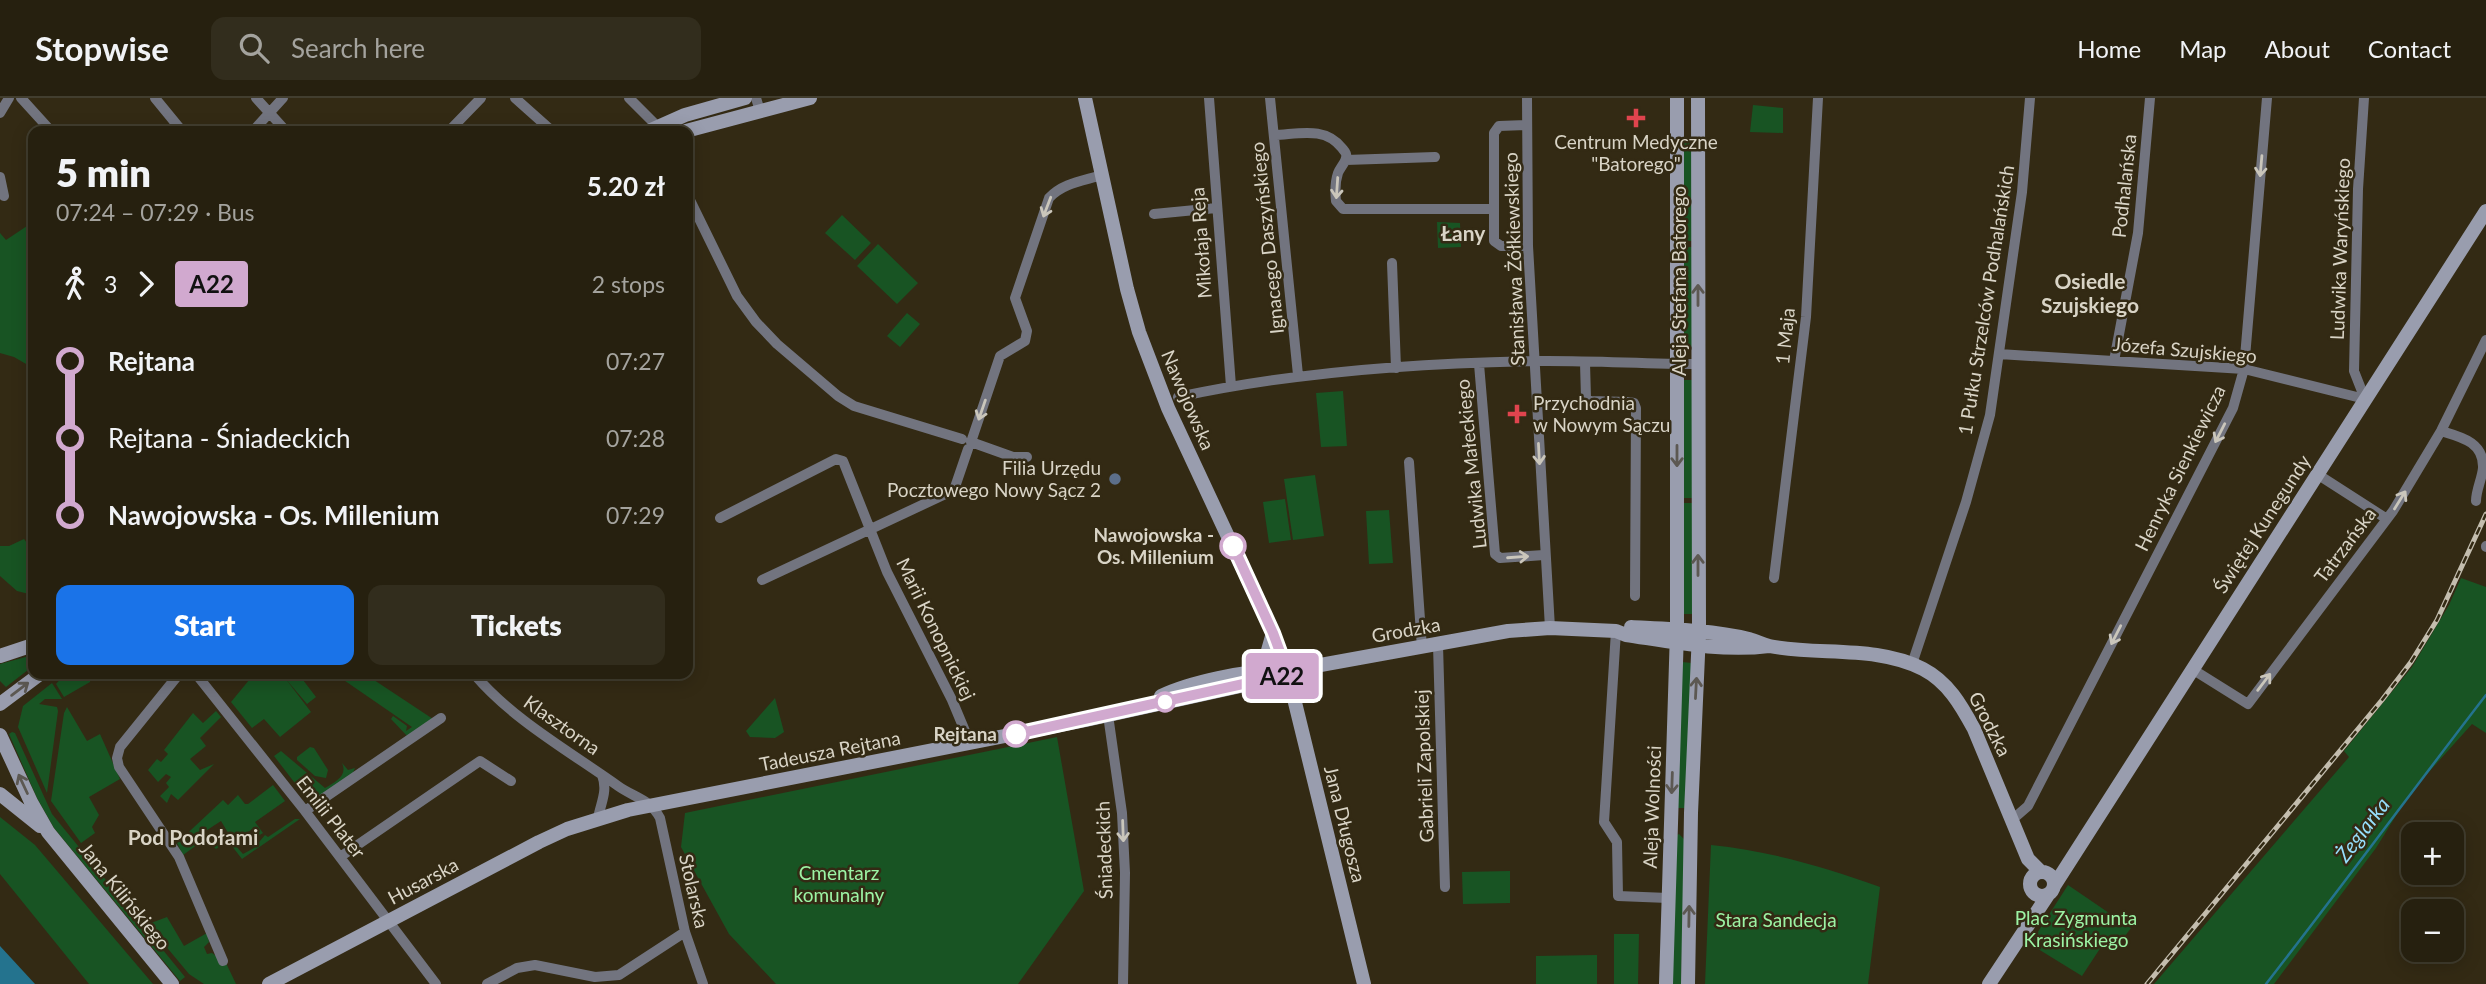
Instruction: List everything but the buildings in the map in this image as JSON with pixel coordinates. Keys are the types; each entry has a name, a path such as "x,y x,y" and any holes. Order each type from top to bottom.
{"street":[{"path":"0,113 9,98"},
{"path":"21,98 46,126"},
{"path":"155,98 178,126"},
{"path":"256,98 281,126"},
{"path":"257,126 283,98"},
{"path":"454,126 481,98"},
{"path":"515,98 546,126"},
{"path":"629,98 651,126"},
{"path":"662,126 745,98"},
{"path":"693,128 758,105 810,98"},
{"name":"Nawojowska","path":"1077,98 1090,127"},
{"name":"Nawojowska","path":"1085,98 1139,332 1168,408 1273,633 1288,674"},
{"name":"Mikołaja Reja","path":"1209,98 1231,386"},
{"name":"Ignacego Daszyńskiego","path":"1270,98 1298,375"},
{"name":"Stanisława Żółkiewskiego","path":"1527,98 1528,246 1550,628"},
{"name":"Aleja Stefana Batorego","path":"1677,98 1677,636"},
{"name":"Aleja Stefana Batorego","path":"1698,98 1699,639"},
{"name":"1 Maja","path":"1774,578 1806,317 1818,98"},
{"name":"1 Pułku Strzelców Podhalańskich","path":"1912,664 1966,502 1990,415 2022,192 2030,98"},
{"name":"Podhalańska","path":"2114,361 2138,233 2150,98"},
{"name":"Henryka Sienkiewicza","path":"2013,819 2028,806 2233,408 2244,369 2267,98"},
{"name":"Ludwika Waryńskiego","path":"2364,98 2358,189 2354,371 2365,400"},
{"path":"1527,125 1499,126 1494,133 1494,241 1501,246 1528,246"},
{"path":"1274,135 1321,133 1329,135 1346,153 1335,189 1336,201 1343,209 1494,209"},
{"path":"1346,160 1435,157"},
{"path":"1027,457 1013,457 971,442 1000,356 1026,341 1027,331 1015,298 1049,198 1069,184 1102,175"},
{"path":"0,177 4,196"},
{"path":"693,205 737,296 777,344 838,396 854,406 965,444 954,490 762,580"},
{"path":"1154,214 1216,208"},
{"name":"Świętej Kunegundy","path":"2045,882 2071,858 2486,211"},
{"path":"1392,263 1396,368"},
{"name":"Tatrzańska","path":"2192,669 2248,704 2387,519 2441,431 2486,340"},
{"name":"Józefa Szujskiego","path":"1999,354 2244,369 2365,400"},
{"path":"1178,397 1298,375 1396,368 1534,361 1698,364"},
{"path":"1585,363 1586,398 1590,401 1629,401 1634,403 1636,408 1635,596"},
{"name":"Ludwika Małeckiego","path":"1479,364 1495,554 1500,558 1544,555"},
{"path":"2441,431 2468,440 2479,450 2483,468 2476,501"},
{"name":"Marii Konopnickiej","path":"720,518 836,459 844,461 887,572 952,700 970,743"},
{"path":"1409,462 1422,648"},
{"path":"2317,474 2387,519"},
{"name":"Grodzka","path":"1288,674 1315,666 1508,631 1550,628 1616,631 1626,627 1748,649 1769,646 1886,657 1912,664 1941,681 1961,705 1975,729 2013,819 2023,863 2045,882"},
{"path":"1616,631 1604,822 1617,842 1618,897 1668,898"},
{"path":"1255,672 1267,654 1273,633"},
{"name":"Aleja Wolności","path":"1666,984 1677,636"},
{"name":"Aleja Wolności","path":"1688,984 1691,813 1699,639"},
{"name":"Gabrieli Zapolskiej","path":"1438,645 1445,887"},
{"path":"0,656 28,647"},
{"name":"Tadeusza Rejtana","path":"1138,708 1170,691 1255,672 1288,674"},
{"name":"Tadeusza Rejtana","path":"653,806 1108,715 1288,674"},
{"name":"Jana Długosza","path":"1288,674 1364,984"},
{"path":"0,704 33,679"},
{"path":"175,679 120,747 117,758 126,778 179,857 223,961"},
{"name":"Emilii Plater","path":"200,679 305,811 436,984"},
{"name":"Klasztorna","path":"479,679 506,707 602,775"},
{"name":"Śniadeckich","path":"1108,715 1122,813 1125,873 1123,984"},
{"path":"305,811 441,718"},
{"name":"Jana Kilińskiego","path":"0,735 48,832 172,984"},
{"path":"340,857 480,761 511,781"},
{"path":"602,775 653,806"},
{"path":"597,818 606,784 602,775"},
{"name":"Jana Kilińskiego","path":"0,794 48,832"},
{"name":"Husarska","path":"269,984 539,842 597,818 653,806"},
{"name":"Stolarska","path":"653,806 660,818 685,932 703,984"},
{"path":"1989,984 2045,882"},
{"path":"487,984 517,968 535,965 620,980 685,932"}],"green space":[{"path":"1753,105 1783,108 1783,133 1750,132"},
{"path":"1682,139 1692,139 1692,241 1682,241"},
{"path":"842,215 871,243 855,260 825,233"},
{"path":"1437,222 1460,223 1461,247 1438,248"},
{"path":"28,225 28,365 0,353 0,233 6,240"},
{"path":"878,244 918,283 897,304 857,266"},
{"path":"1682,247 1692,247 1693,347 1682,347"},
{"path":"907,313 920,324 900,347 887,336"},
{"path":"1682,380 1692,380 1692,498 1682,498"},
{"path":"1343,391 1347,446 1321,447 1316,393"},
{"path":"1315,475 1324,536 1293,540 1284,479"},
{"path":"1285,499 1291,540 1269,543 1263,502"},
{"path":"1682,503 1692,503 1692,614 1682,614"},
{"path":"1389,510 1393,563 1369,564 1366,511"},
{"path":"24,539 28,544 28,594 17,591 0,576 0,546 9,546"},
{"path":"2461,578 2486,587 2486,733 2472,724 2410,793 2376,848 2274,984 2154,984 2349,757 2344,751 2412,667 2449,605"},
{"path":"28,656 28,670 6,687 0,681 0,664"},
{"path":"1682,662 1692,663 1685,808 1676,808"},
{"path":"60,679 91,679 90,682 64,697 56,684"},
{"path":"250,679 286,679 311,712 280,737 264,719 252,728 231,702"},
{"path":"286,679 304,679 316,697 307,704"},
{"path":"342,679 373,679 433,719 408,737 391,719 393,716 407,726 406,731 412,727"},
{"path":"52,683 62,699 45,699 39,704 57,707 58,711 47,793 18,727 23,706"},
{"path":"775,698 784,732 775,738 750,737 746,731"},
{"path":"67,707 87,741 100,734 120,779 89,797 99,815 92,827 95,833 81,843 51,801"},
{"path":"216,711 221,717 200,738 206,746 190,759 200,770 214,764 178,800 171,794 167,803 160,796 169,787 166,783 171,777 166,774 158,782 148,770 157,759 161,762 168,754 164,750 193,713 203,723"},
{"path":"15,733 52,814 185,977 180,981 54,828 37,798 9,734"},
{"name":"Cmentarz komunalny","path":"1057,737 1084,891 1018,984 776,984 729,934 681,847 685,813"},
{"path":"310,747 314,748 328,770 326,778 315,776 297,760 297,757"},
{"path":"281,751 325,788 342,775 342,763 348,770 355,768 352,775 311,804 274,756"},
{"path":"273,785 285,801 255,822 263,833 258,836 252,829 234,844 243,854 254,848 265,835 268,837 295,819 300,819 242,859 228,841 216,849 214,847 230,836 221,821 198,836 201,842 183,855 177,843 223,800 228,805 238,795 248,804"},
{"path":"0,817 35,845 153,984 89,984 0,874"},
{"path":"1677,835 1685,840 1681,984 1672,984"},
{"name":"Stara Sandecja","path":"1711,845 1755,851 1797,861 1880,887 1868,984 1705,984"},
{"path":"1510,871 1510,903 1463,904 1462,872"},
{"name":"Plac Zygmunta Krasińskiego","path":"2068,885 2131,928 2119,944 2101,947 2082,976 2030,944"},
{"path":"122,888 151,923 167,917 184,946 207,933 209,942 204,947 207,954 212,953 226,963 236,984 204,984 189,974 119,890"},
{"path":"1614,934 1639,934 1638,984 1614,984"},
{"path":"1597,955 1597,984 1536,984 1536,956"}],"water":[{"path":"0,946 35,984 0,984"}],"waterway":[{"name":"Żeglarka","path":"2266,984 2486,695"}],"railway":[{"path":"2147,984 2411,662 2437,620 2486,514"}],"bus line":[{"name":"A22","path":"1016,734 1288,674 1273,633 1233,546"}],"place":[{"name":"Centrum Medyczne \"Batorego\"","path":"1636,118"},
{"name":"Przychodnia w Nowym Sączu","path":"1517,414"},
{"name":"Filia Urzędu Pocztowego Nowy Sącz 2","path":"1115,479"},
{"name":"Nawojowska - Os. Millenium","path":"1233,546"},
{"name":"Rejtana","path":"1016,734"}],"district":[{"name":"Łany","path":"1463,234"},
{"name":"Osiedle Szujskiego","path":"2090,294"},
{"name":"Pod Podołami","path":"193,838"}]}
